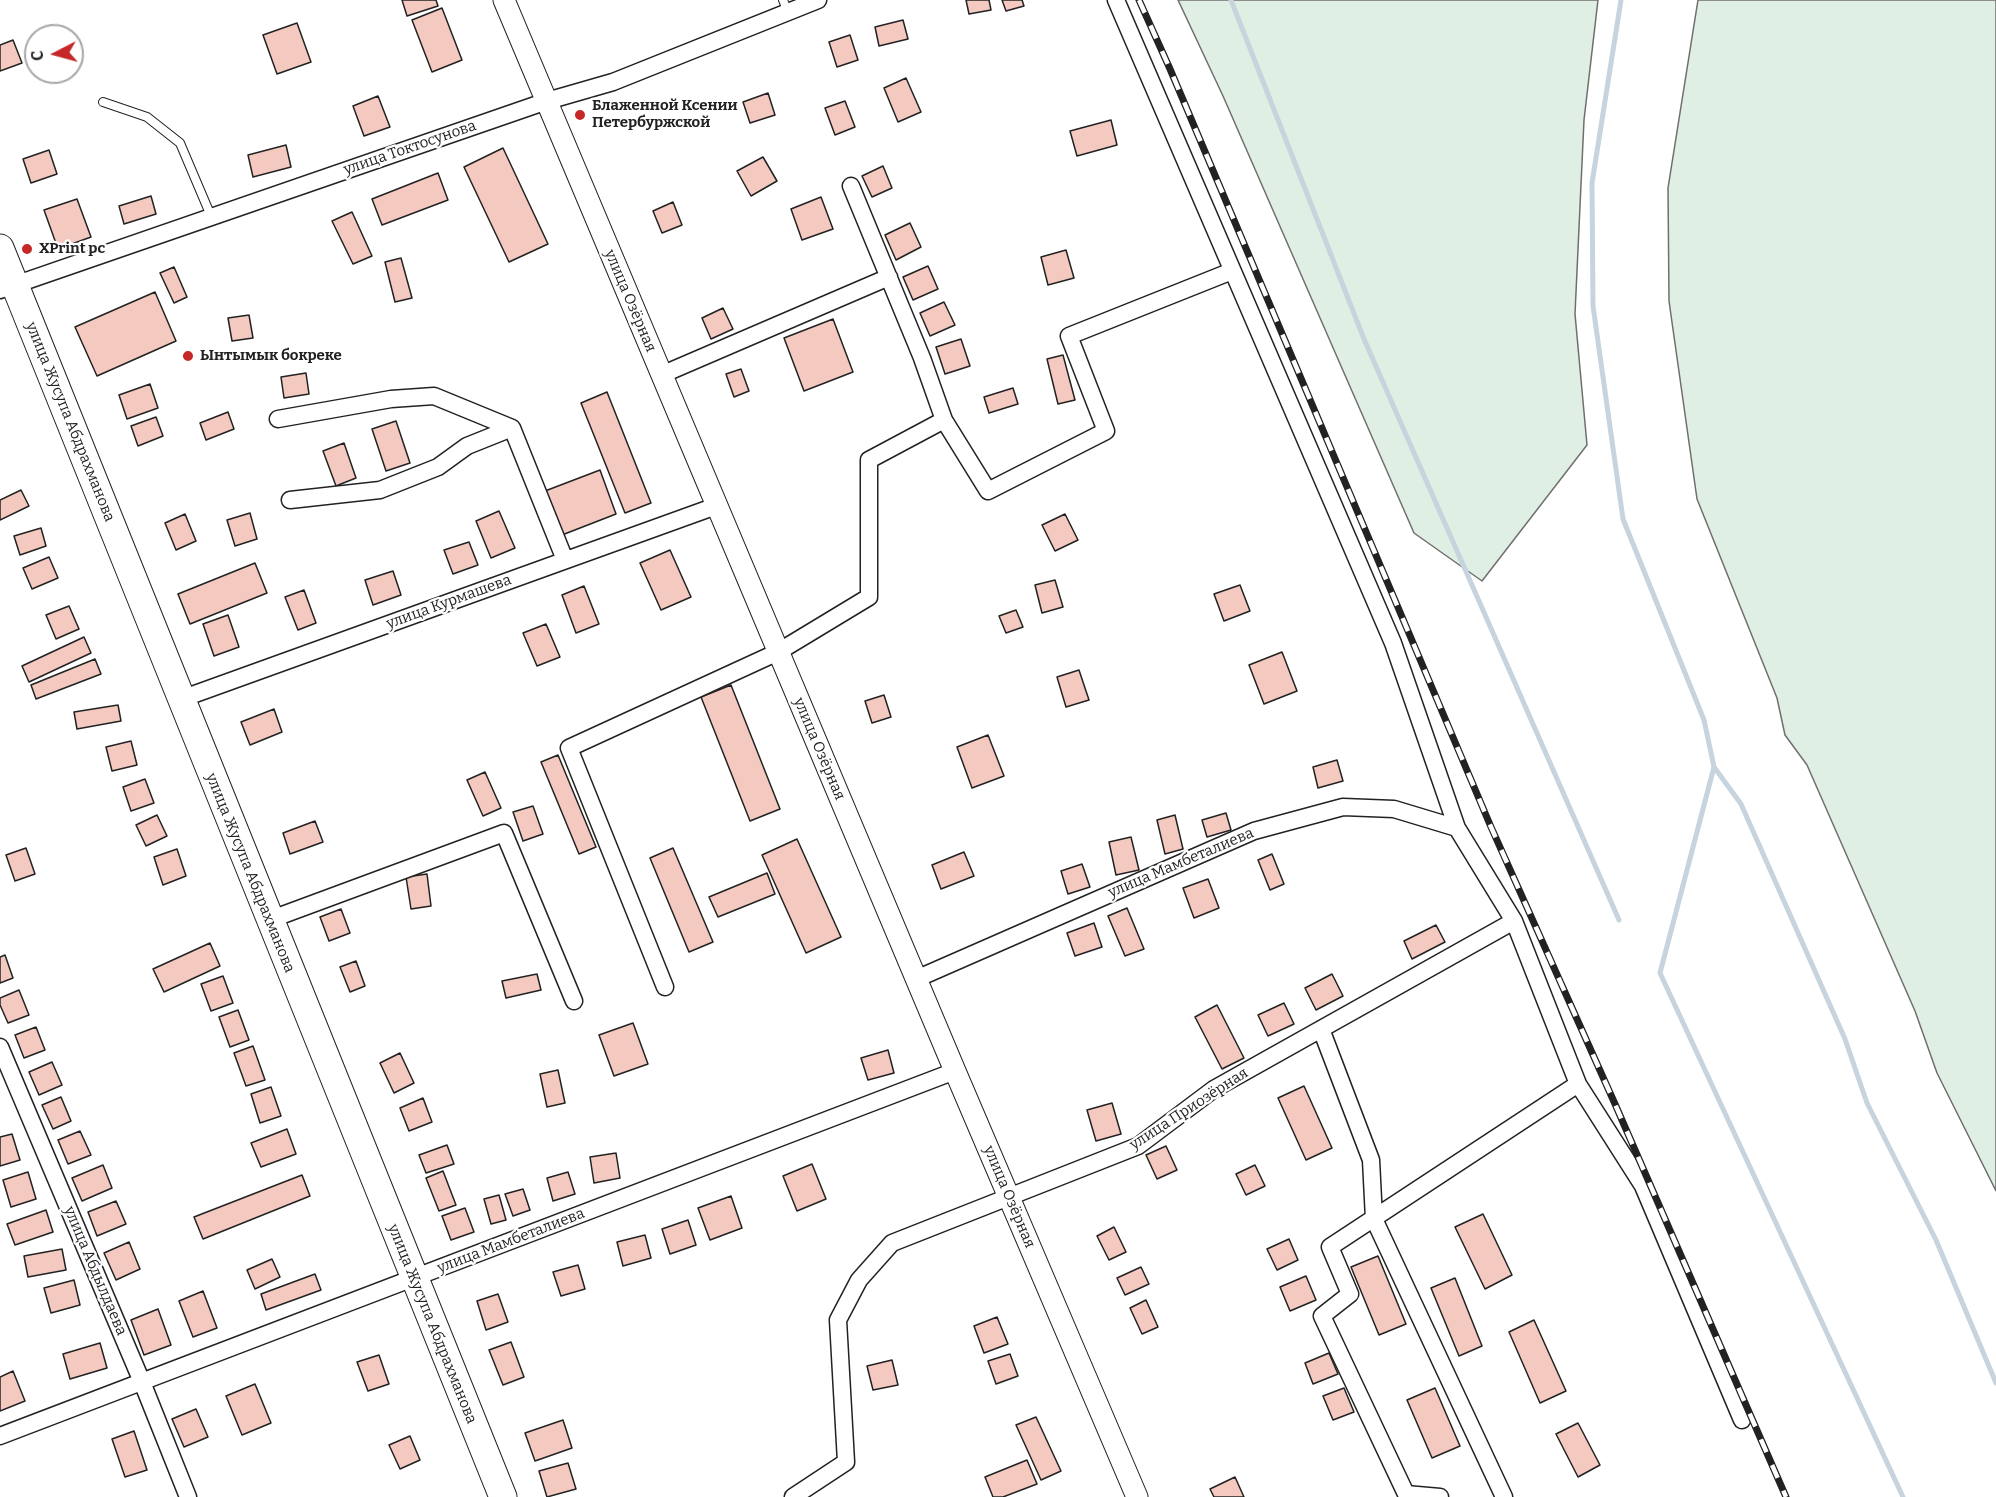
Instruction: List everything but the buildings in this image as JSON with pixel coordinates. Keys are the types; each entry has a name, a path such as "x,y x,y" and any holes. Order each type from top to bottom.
{"highway":[{"name":"улица Жусупа Абдрахманова","path":"0,248 7,287 181,699 503,1497"}],"street":[{"name":"улица Озёрная","path":"504,0 916,980 1137,1497"},
{"name":"улица Токтосунова","path":"7,287 546,101 613,82 786,6 818,0"},
{"path":"1116,0 1393,643 1457,828 1514,921 1578,1084 1643,1186 1742,1420"},
{"path":"851,186 922,358 944,420 987,491 1106,431 1069,336 1232,271"},
{"path":"661,375 889,277"},
{"path":"278,419 391,399 434,396 512,428 565,560"},
{"path":"665,987 569,748 778,652 869,597 869,459 944,420"},
{"path":"290,500 380,490 438,467 468,446 512,428"},
{"name":"улица Курмашева","path":"181,699 716,506"},
{"name":"улица Мамбеталиева","path":"916,980 1254,831 1343,807 1394,809 1457,828"},
{"path":"269,920 504,833 574,1001"},
{"name":"улица Приозёрная","path":"794,1497 846,1462 838,1320 859,1280 892,1243 1138,1146 1214,1089 1514,921"},
{"path":"1321,1029 1371,1160 1374,1219 1499,1496"},
{"name":"улица Абдылдаева","path":"0,1047 142,1382 188,1497"},
{"name":"улица Мамбеталиева","path":"0,1436 955,1071"},
{"path":"1440,1497 1406,1494 1322,1316 1350,1294 1330,1247 1578,1084"}],"lane":[{"path":"103,102 147,117 180,143 211,216"}],"green space":[{"path":"1178,0 1598,0 1584,120 1575,314 1587,445 1482,581 1414,533 1223,96"},
{"path":"1698,0 1996,0 1996,1191 1937,1073 1915,1011 1807,765 1785,735 1777,698 1697,499 1669,301 1668,188"}],"waterway":[{"path":"1231,0 1364,339 1619,920"},
{"path":"1621,0 1592,183 1593,306 1623,519 1704,720 1714,767 1741,804 1845,1039 1867,1103 1936,1240 1996,1383"},
{"path":"1714,767 1660,973 1903,1497"}],"railway":[{"path":"1139,0 1491,827 1615,1104 1786,1497"}],"place":[{"name":"Блаженной Ксении Петербуржской","path":"580,115"},
{"name":"XPrint pc","path":"27,249"},
{"name":"Ынтымык бокреке","path":"188,356"}]}
